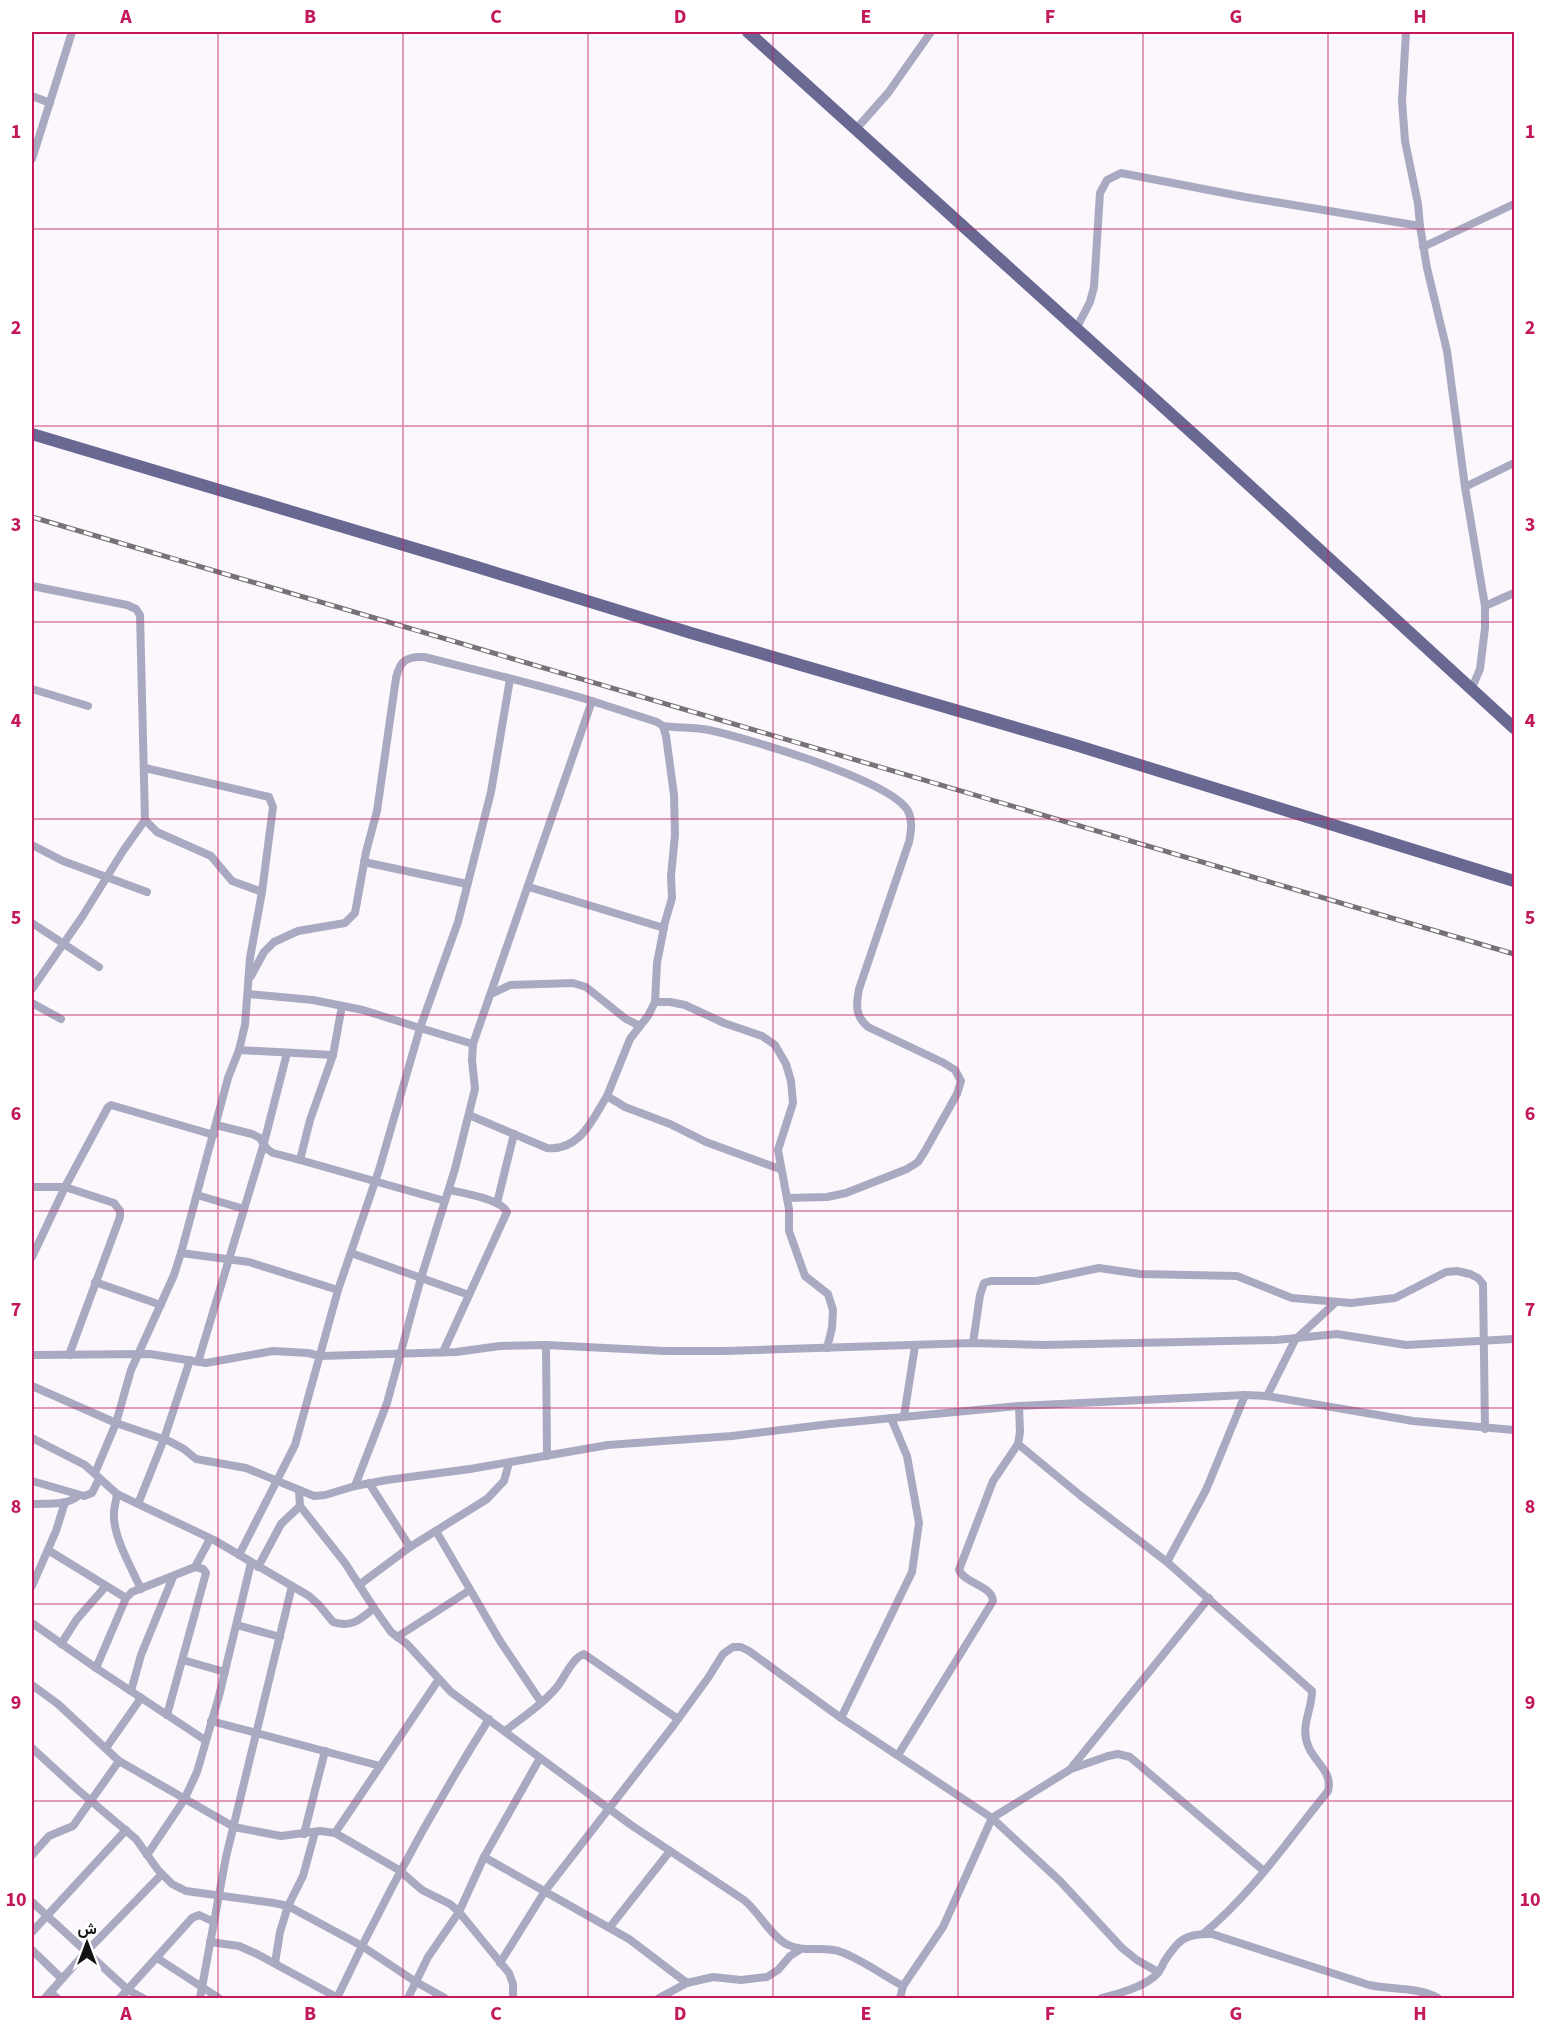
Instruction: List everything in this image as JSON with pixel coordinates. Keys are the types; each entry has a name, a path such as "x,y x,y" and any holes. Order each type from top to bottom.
{"main road":[{"path":"748,32 857,128 1515,728"},
{"path":"32,434 691,633 1072,744 1490,873 1515,883"}],"street":[{"path":"32,159 72,32"},
{"path":"857,128 888,93 931,32"},
{"path":"1406,32 1402,101 1405,141 1424,247 1447,351 1465,487 1485,606 1480,669 1472,688"},
{"path":"32,96 50,103"},
{"path":"1076,329 1090,302 1094,287 1100,193 1107,180 1121,173 1245,197 1420,226"},
{"path":"1424,247 1515,204"},
{"path":"1465,487 1515,463"},
{"path":"32,586 127,605 136,609 140,615 146,768 145,820 32,989"},
{"path":"1485,606 1515,593"},
{"path":"249,980 264,952 280,938 298,931 345,923 351,919 357,905 364,861 377,811 399,666 408,658 424,657 524,681 592,700 663,726 706,730 743,738 841,771 900,801 908,811 911,823 909,842 859,989 856,1003 857,1013 868,1027 944,1063 954,1070 961,1081 957,1094 918,1162 908,1169 846,1193 827,1197 787,1198"},
{"path":"239,1555 295,1446 338,1290 375,1181 420,1028 458,922 491,792 510,679"},
{"path":"32,688 88,706"},
{"path":"355,1486 387,1403 421,1278 449,1190 475,1089 473,1044 592,700"},
{"path":"469,1115 547,1148 559,1149 568,1146 588,1126 607,1096 630,1039 655,1002 657,963 672,897 674,795 663,726"},
{"path":"32,1504 65,1502 92,1493 116,1422 125,1387 181,1253 228,1078 239,1050 245,1025 250,958 262,892 273,807 269,797 146,768"},
{"path":"145,820 156,832 211,856 232,880 262,892"},
{"path":"32,845 63,861 147,892"},
{"path":"364,861 467,884"},
{"path":"528,887 664,928"},
{"path":"32,923 99,967"},
{"path":"491,994 510,985 573,983 586,987 626,1019 640,1026"},
{"path":"248,994 313,1000 363,1010 473,1044"},
{"path":"655,1002 685,1005 724,1023 762,1036 775,1045 786,1064 791,1081 793,1103 778,1150 780,1169 789,1209 789,1231 802,1270 809,1281 828,1294 833,1310 827,1348"},
{"path":"32,1003 61,1019"},
{"path":"300,1160 310,1120 333,1055 342,1006"},
{"path":"239,1050 333,1055"},
{"path":"138,1504 194,1361 264,1143 287,1053"},
{"path":"607,1096 625,1107 670,1124 706,1142 780,1169"},
{"path":"32,1257 65,1187 108,1107 111,1105 214,1135"},
{"path":"216,1125 252,1134 273,1153 446,1201"},
{"path":"497,1203 514,1134"},
{"path":"32,1187 65,1187 114,1203 120,1211 120,1217 69,1354"},
{"path":"443,1352 506,1220 507,1212 497,1203 449,1190"},
{"path":"197,1195 244,1209"},
{"path":"181,1253 249,1262 338,1290"},
{"path":"351,1253 469,1294"},
{"path":"973,1343 984,1282 1037,1281 1091,1269 1140,1274 1237,1276 1292,1298 1351,1303 1395,1298 1446,1272 1457,1271 1470,1274 1483,1284 1485,1429"},
{"path":"95,1282 161,1305"},
{"path":"1267,1396 1295,1340 1336,1302"},
{"path":"32,1355 171,1356 194,1361 217,1362 273,1351 320,1356 443,1352 500,1346 546,1345 665,1351 973,1343 1043,1345 1295,1340 1315,1335 1337,1334 1406,1345 1515,1339"},
{"path":"546,1345 547,1456"},
{"path":"904,1416 915,1346"},
{"path":"32,1386 116,1422 164,1439 196,1459 246,1468 314,1496 325,1496 369,1483 509,1463 608,1445 732,1436 904,1416 1018,1406 1245,1395 1267,1396 1413,1421 1515,1430"},
{"path":"1167,1562 1206,1490 1245,1395"},
{"path":"898,1755 993,1601 990,1593 963,1577 959,1570 993,1481 1018,1444 1018,1406"},
{"path":"841,1718 912,1572 916,1549 919,1523 907,1456 891,1418"},
{"path":"32,1438 74,1458 117,1494 210,1539 309,1596 333,1622 341,1624 359,1621 374,1608"},
{"path":"1018,1444 1167,1562 1312,1691 1304,1730 1309,1749 1329,1776 1328,1791 1233,1907 1203,1934"},
{"path":"359,1585 410,1547 487,1499 504,1482 509,1463"},
{"path":"32,1481 78,1496"},
{"path":"369,1483 410,1547"},
{"path":"299,1491 300,1506 345,1563 391,1632 407,1644 451,1692 609,1809 744,1900 785,1943 801,1949 842,1952 903,1986"},
{"path":"117,1494 114,1520 116,1530 141,1589"},
{"path":"32,1586 65,1502"},
{"path":"147,1855 184,1800 197,1772 255,1565 281,1524 300,1506"},
{"path":"436,1531 500,1641 541,1702"},
{"path":"96,1668 126,1598 132,1592 195,1567 210,1539"},
{"path":"48,1550 126,1598"},
{"path":"166,1715 206,1573 203,1569 195,1567"},
{"path":"131,1691 141,1655 173,1577"},
{"path":"61,1644 77,1619 106,1586"},
{"path":"200,1998 218,1897 292,1586"},
{"path":"397,1637 470,1590"},
{"path":"1071,1768 1209,1598"},
{"path":"32,1623 205,1740"},
{"path":"237,1625 280,1637"},
{"path":"500,1963 546,1891 678,1719 723,1654 733,1647 741,1647 841,1718 992,1818 1060,1881 1122,1948 1158,1972"},
{"path":"505,1731 556,1688 578,1657 584,1654 678,1719"},
{"path":"183,1660 225,1672"},
{"path":"335,1833 439,1679"},
{"path":"32,1685 58,1704 119,1761 234,1827 281,1836 315,1832 335,1833 399,1870 422,1890 450,1904 459,1912 509,1973 513,1984 513,1998"},
{"path":"106,1748 141,1698"},
{"path":"210,1942 239,1946 337,1998 399,1870 445,1788 489,1719"},
{"path":"211,1721 380,1766"},
{"path":"32,1748 136,1839 172,1884 186,1891 218,1897 274,1902 288,1906 362,1946 416,1982 446,1998"},
{"path":"304,1834 325,1751"},
{"path":"900,1998 903,1986 943,1927 992,1818 1071,1768 1118,1754 1130,1757 1264,1871"},
{"path":"408,1998 428,1958 459,1912 484,1857 540,1758"},
{"path":"32,1855 49,1836 73,1826 119,1761"},
{"path":"32,1932 126,1830"},
{"path":"275,1964 280,1932 288,1906 303,1876 315,1832"},
{"path":"610,1927 670,1851"},
{"path":"484,1857 610,1927 687,1983"},
{"path":"51,1996 62,1979 162,1874"},
{"path":"32,1902 128,1990 142,1998"},
{"path":"120,1998 192,1917 199,1915 214,1922"},
{"path":"1102,1998 1129,1990 1156,1975 1173,1948 1182,1939 1203,1934 1212,1934 1369,1986 1414,1990 1438,1998"},
{"path":"659,1998 687,1983 712,1977 741,1980 767,1977 801,1949"},
{"path":"32,1950 62,1979"},
{"path":"157,1958 219,1998"}],"railway":[{"path":"32,517 1514,954"}]}
